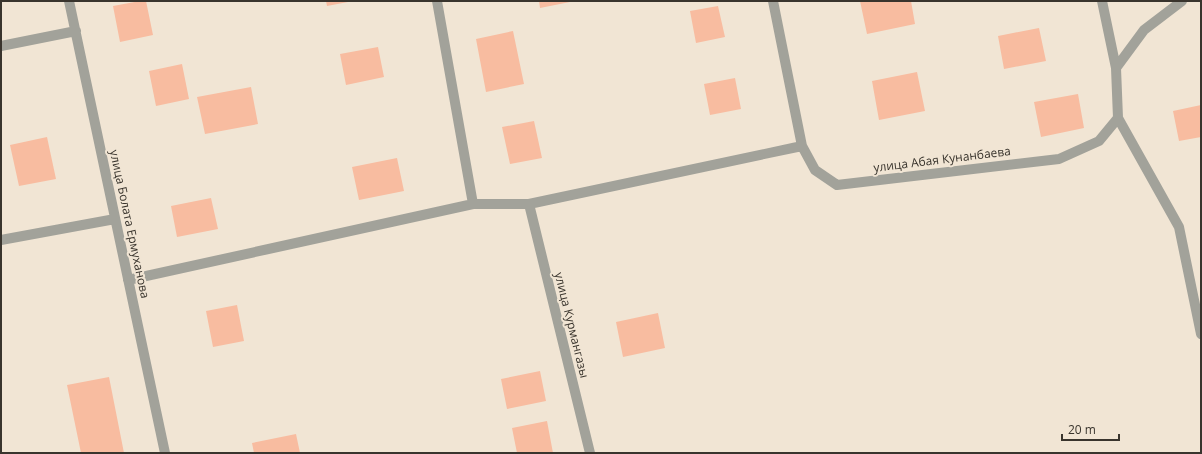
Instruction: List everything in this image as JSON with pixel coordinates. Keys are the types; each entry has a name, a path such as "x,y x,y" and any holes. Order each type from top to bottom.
{"street":[{"name":"улица Болата Ермуханова","path":"69,1 165,453"},
{"path":"437,1 473,204"},
{"name":"улица Абая Кунанбаева","path":"773,1 802,146 815,170 837,185 1059,159 1099,141 1118,118"},
{"path":"1102,1 1116,68 1118,118 1179,227 1201,334"},
{"path":"1116,68 1144,30 1182,1"},
{"path":"1,46 76,31"},
{"path":"128,280 473,204 529,204 802,146"},
{"name":"улица Курмангазы","path":"529,204 590,453"},
{"path":"1,240 116,219"}],"building":[{"path":"146,1 153,35 120,42 113,6"},
{"path":"326,1 348,1 348,2 327,6"},
{"path":"539,1 570,1 570,2 540,8"},
{"path":"860,1 911,1 915,24 867,34"},
{"path":"718,6 725,37 696,43 690,11"},
{"path":"1039,28 1046,61 1004,69 998,36"},
{"path":"513,31 524,84 486,92 476,39"},
{"path":"378,47 384,77 346,85 340,54"},
{"path":"182,64 189,99 156,106 149,71"},
{"path":"917,72 925,111 879,120 872,81"},
{"path":"735,78 741,109 710,115 704,84"},
{"path":"251,87 258,124 205,134 197,97"},
{"path":"1078,94 1084,128 1041,137 1034,102"},
{"path":"1201,105 1201,137 1179,141 1173,111"},
{"path":"534,121 542,158 510,164 502,127"},
{"path":"47,137 56,179 19,186 10,145"},
{"path":"397,158 404,191 359,200 352,167"},
{"path":"211,198 218,229 177,237 171,206"},
{"path":"237,305 244,341 213,347 206,311"},
{"path":"658,313 665,348 623,357 616,322"},
{"path":"540,371 546,401 507,409 501,379"},
{"path":"109,377 124,453 81,453 67,385"},
{"path":"547,421 553,453 517,453 512,428"},
{"path":"296,434 300,453 254,453 252,443"}]}
